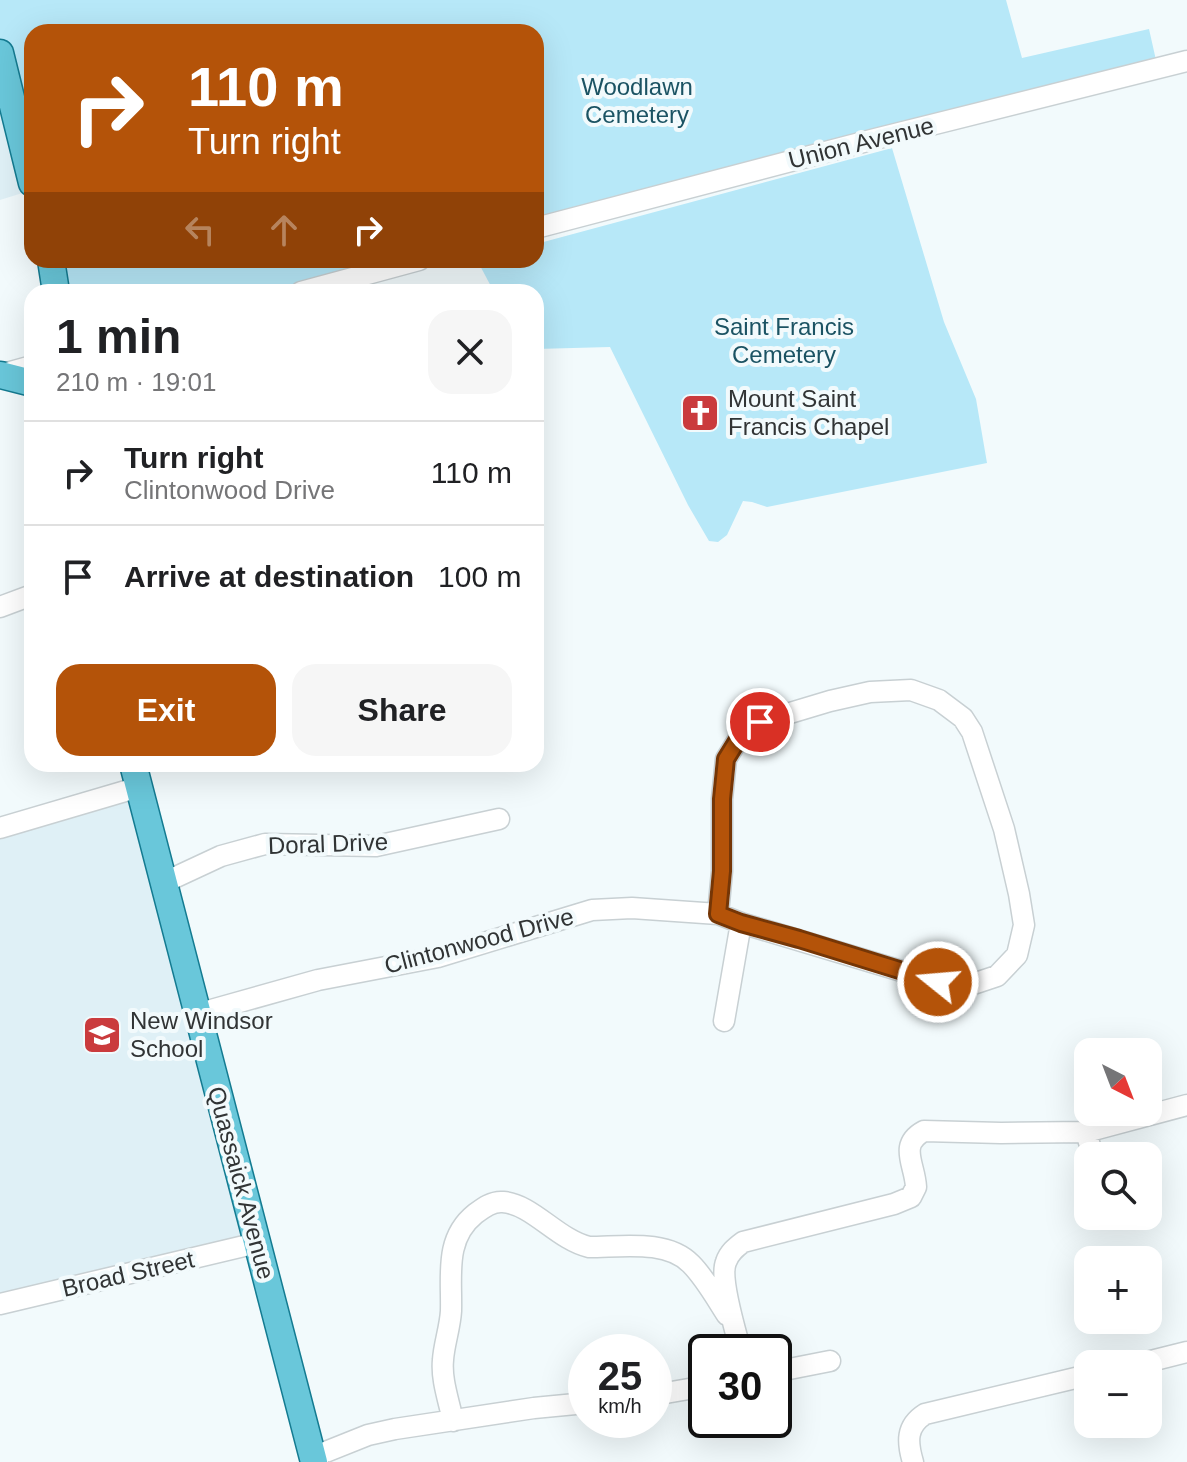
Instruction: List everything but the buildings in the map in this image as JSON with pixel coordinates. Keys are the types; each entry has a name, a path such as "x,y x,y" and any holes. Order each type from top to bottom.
{"main road":[{"path":"0,53 24,150"},
{"path":"0,375 24,381"},
{"name":"Quassaick Avenue","path":"136,776 313,1460"}],"street":[{"name":"Union Avenue","path":"544,226 1187,61"},
{"path":"330,284 390,268"},
{"path":"0,375 24,368"},
{"path":"0,607 24,598"},
{"name":"Clintonwood Drive","path":"197,1014 318,980 438,957 592,910 632,908 718,914 938,982 976,983 997,976 1017,955 1024,925 1004,829 972,732 963,718 939,700 911,690 870,692 760,722 739,738 726,759 718,914"},
{"path":"0,828 136,776"},
{"name":"Doral Drive","path":"163,883 221,856 265,844 376,846 499,819"},
{"path":"724,1021 741,923"},
{"path":"736,1334 724,1279 724,1264 732,1250 743,1242 911,1197 916,1187 909,1151 911,1141 920,1133 1086,1132 1187,1105"},
{"path":"1086,1132 1089,1142"},
{"path":"453,1421 442,1362 451,1315 452,1249 461,1229 485,1206 500,1201 518,1205 580,1245 659,1247 677,1252 692,1264 734,1325"},
{"name":"Broad Street","path":"0,1304 257,1243"},
{"path":"1162,1358 1187,1352"},
{"path":"792,1368 830,1361"},
{"path":"913,1462 909,1431 922,1416 1074,1378"},
{"path":"313,1460 368,1435 568,1405"}],"shaded area":[{"path":"0,53 24,156 24,192 0,200"},
{"name":"New Windsor School","path":"139,787 257,1243 0,1306 0,828"}],"green space":[{"name":"Woodlawn Cemetery","path":"0,0 1006,0 1022,58 1149,29 1158,69 544,230 544,24 24,24 24,150 0,53"},
{"name":"Saint Francis Cemetery","path":"892,148 944,322 976,399 987,463 767,507 743,501 727,535 718,542 709,541 610,347 544,349 544,284 490,284 481,268 544,268 544,242"},
{"path":"50,268 398,268 337,284 52,284"}],"place":[{"name":"Mount Saint Francis Chapel","path":"700,413"},
{"name":"New Windsor School","path":"102,1035"}],"route":[{"path":"760,722 739,738 726,759 718,914 938,982"}]}
